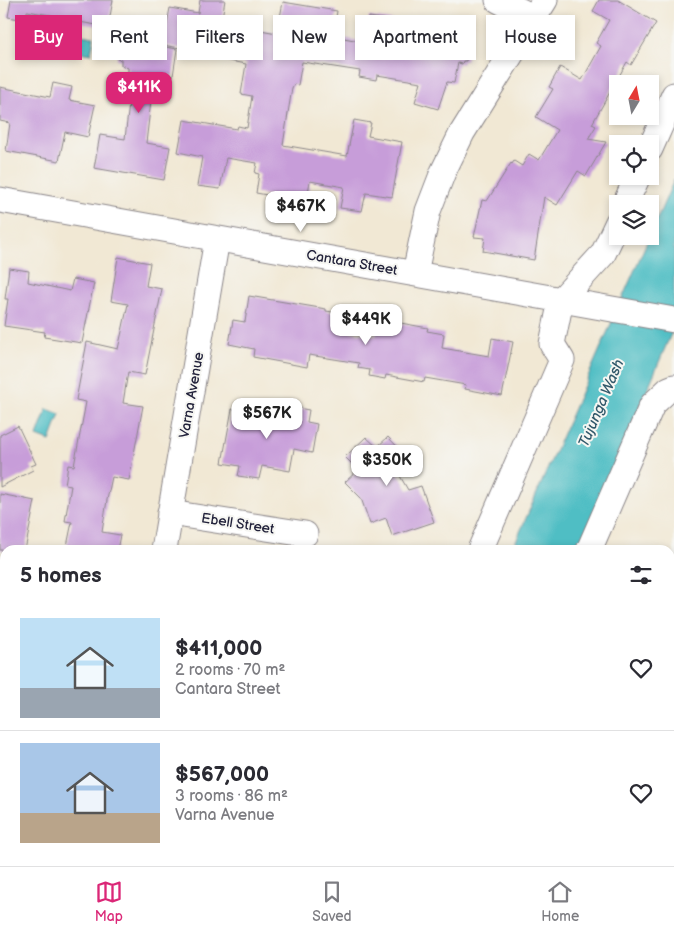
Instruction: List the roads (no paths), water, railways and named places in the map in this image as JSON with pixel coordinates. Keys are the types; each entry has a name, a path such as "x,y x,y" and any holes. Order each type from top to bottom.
{"street":[{"path":"415,274 428,211 443,172 462,133 540,9 498,0"},
{"path":"656,135 674,95"},
{"name":"Cantara Street","path":"0,200 674,320"},
{"name":"Varna Avenue","path":"165,545 217,239"},
{"path":"482,545 562,360 552,344 561,300 603,254 609,241"},
{"path":"591,545 652,405 668,389 674,387"},
{"name":"Ebell Street","path":"170,513 305,534"}],"water":[{"path":"82,35 92,37 91,54 82,52"},
{"name":"Tujunga Wash","path":"674,180 674,327 581,545 514,545 646,245 659,245 659,214"},
{"path":"47,409 60,414 50,441 37,436"}]}
